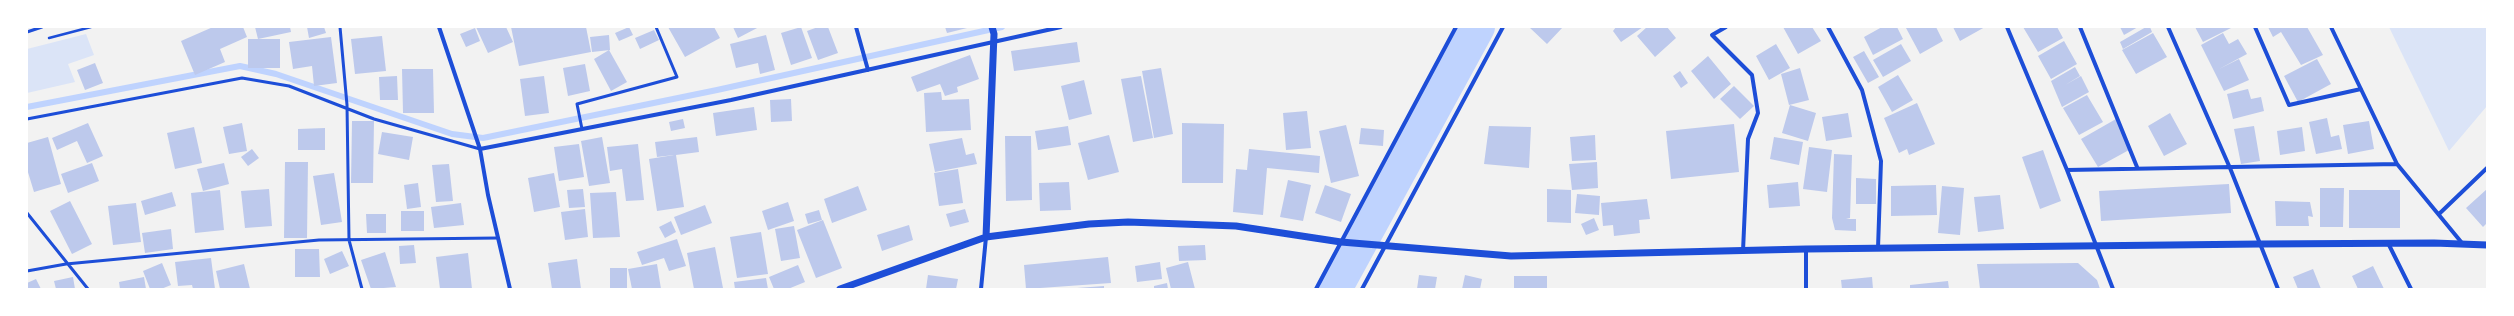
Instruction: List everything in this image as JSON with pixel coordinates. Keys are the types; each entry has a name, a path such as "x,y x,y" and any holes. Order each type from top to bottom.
{"street":[{"path":"439,27 480,149 510,289"},
{"path":"856,27 868,70"},
{"path":"981,289 986,237 994,41 992,27"},
{"path":"480,149 868,70 1061,27"},
{"path":"1316,289 1456,27"},
{"path":"1362,289 1503,27"},
{"path":"1726,27 1712,35 1752,75 1758,112 1748,139 1743,251"},
{"path":"1828,27 1862,90 1881,161 1878,248"},
{"path":"2007,27 2098,246 2113,289"},
{"path":"2080,27 2138,167"},
{"path":"2168,27 2230,168 2278,289"},
{"path":"2255,27 2290,105 2361,89"},
{"path":"2331,27 2397,164 2462,243"},
{"path":"2067,170 2138,167 2230,168 2397,164"},
{"path":"2439,214 2487,168"},
{"path":"840,289 986,237 1089,224 1168,222 1236,226 1341,242 1511,256 1878,248 2388,243 2487,244"},
{"path":"2388,243 2411,289"},
{"path":"1806,249 1806,289"}],"lane":[{"path":"27,32 42,27"},
{"path":"340,27 347,106 349,240 362,289"},
{"path":"582,129 577,104 677,77 656,27"},
{"path":"27,119 242,78 289,86 347,106 374,119 480,149"},
{"path":"27,213 66,264 88,289"},
{"path":"27,271 66,264 311,241 498,238"}],"path":[{"path":"41,40 91,27"}],"shaded area":[{"path":"2389,27 2487,27 2487,106 2449,151"},
{"path":"86,34 94,55 68,64 75,82 27,93 27,49"}],"building":[{"path":"213,27 243,27 247,37 220,49 225,62 195,75 181,41"},
{"path":"255,27 290,27 291,32 258,39"},
{"path":"307,27 324,27 326,33 309,38"},
{"path":"476,27 506,27 513,42 488,53"},
{"path":"511,27 586,27 591,52 519,66"},
{"path":"629,27 633,35 619,41 615,33"},
{"path":"668,27 714,27 720,38 685,57"},
{"path":"733,27 759,27 738,38"},
{"path":"801,27 812,58 791,65 781,33"},
{"path":"818,27 828,27 838,53 818,60 807,31"},
{"path":"945,27 967,27 967,28 947,33"},
{"path":"1529,27 1563,27 1547,44"},
{"path":"1616,27 1643,27 1621,42 1613,31"},
{"path":"1647,27 1667,27 1676,38 1655,57 1637,36"},
{"path":"1783,27 1812,27 1821,41 1798,54"},
{"path":"1882,27 1897,27 1903,39 1873,55 1864,37"},
{"path":"1936,27 1943,41 1920,54 1906,28"},
{"path":"1953,27 1985,27 1960,41"},
{"path":"2023,27 2057,27 2063,38 2038,52"},
{"path":"2120,27 2138,27 2124,35"},
{"path":"2146,27 2150,27 2152,32 2123,49 2120,42"},
{"path":"2195,27 2233,27 2203,42"},
{"path":"2268,27 2307,27 2323,55 2301,65 2281,32 2273,37"},
{"path":"475,28 480,41 466,47 460,34"},
{"path":"654,30 659,40 640,49 635,38"},
{"path":"2153,33 2167,57 2136,74 2122,50"},
{"path":"2223,33 2229,44 2238,39 2247,54 2219,69 2239,59 2249,80 2224,91 2201,45"},
{"path":"609,35 610,50 592,52 590,37"},
{"path":"766,35 775,70 760,74 758,63 736,68 730,44"},
{"path":"382,36 386,71 355,74 351,39"},
{"path":"331,37 337,83 314,86 312,66 293,69 289,42"},
{"path":"248,39 280,39 280,68 248,68"},
{"path":"2064,41 2077,64 2051,79 2038,56"},
{"path":"1077,42 1080,62 1014,71 1011,51"},
{"path":"1776,44 1790,68 1769,80 1756,56"},
{"path":"1901,44 1911,61 1883,77 1873,60"},
{"path":"609,50 627,82 611,91 594,59"},
{"path":"1864,51 1879,77 1868,83 1853,57"},
{"path":"970,55 979,79 957,87 958,92 945,96 940,84 917,92 911,77"},
{"path":"1708,56 1731,84 1714,99 1691,71"},
{"path":"2317,59 2331,84 2298,102 2284,76"},
{"path":"95,63 103,83 85,90 77,70"},
{"path":"585,64 590,91 568,96 563,68"},
{"path":"2075,67 2080,76 2065,85 2081,76 2089,92 2062,107 2051,81"},
{"path":"1161,68 1173,134 1154,138 1142,71"},
{"path":"1800,68 1809,100 1789,105 1781,74"},
{"path":"402,69 433,69 434,113 403,113"},
{"path":"1680,71 1688,83 1681,88 1673,76"},
{"path":"1898,75 1913,100 1892,112 1878,87"},
{"path":"397,76 398,100 380,100 379,77"},
{"path":"544,76 549,113 525,116 520,79"},
{"path":"1141,76 1153,138 1133,142 1121,79"},
{"path":"1084,80 1092,114 1069,120 1061,86"},
{"path":"1734,86 1754,106 1740,119 1720,99"},
{"path":"2248,89 2251,99 2261,97 2264,111 2233,119 2227,94"},
{"path":"941,92 942,100 969,99 971,130 926,132 924,93"},
{"path":"2087,95 2103,122 2079,135 2063,108"},
{"path":"791,99 792,121 771,122 770,100"},
{"path":"1917,103 1935,144 1909,155 1907,149 1899,153 1884,118"},
{"path":"1790,105 1816,113 1808,141 1782,133"},
{"path":"754,107 757,130 716,136 713,113"},
{"path":"1307,111 1311,148 1286,150 1283,113"},
{"path":"1848,113 1852,137 1826,141 1822,117"},
{"path":"2170,113 2187,144 2164,156 2148,126"},
{"path":"2327,118 2331,137 2339,135 2342,149 2316,154 2309,122"},
{"path":"683,119 685,128 671,131 669,122"},
{"path":"2116,119 2129,150 2098,167 2081,139"},
{"path":"352,121 374,121 373,183 351,183"},
{"path":"2369,121 2374,149 2348,154 2343,125"},
{"path":"88,123 103,156 87,163 77,141 57,150 52,138"},
{"path":"242,123 247,151 229,154 223,127"},
{"path":"1182,123 1224,124 1223,183 1182,183"},
{"path":"1734,124 1739,172 1671,179 1666,131"},
{"path":"1346,125 1359,176 1331,183 1319,131"},
{"path":"1068,126 1071,145 1038,150 1035,131"},
{"path":"1489,126 1531,127 1529,168 1484,164"},
{"path":"2254,126 2260,161 2241,164 2234,129"},
{"path":"194,127 202,163 175,169 167,133"},
{"path":"2302,127 2305,151 2280,155 2277,131"},
{"path":"325,128 325,150 298,150 298,129"},
{"path":"1361,128 1384,130 1383,146 1359,144"},
{"path":"382,132 413,137 409,160 378,154"},
{"path":"1109,135 1119,172 1088,180 1078,143"},
{"path":"1595,135 1596,160 1572,161 1570,137"},
{"path":"1005,136 1031,136 1032,200 1006,201"},
{"path":"48,137 61,184 34,192 27,169 27,143"},
{"path":"602,137 610,183 589,186 581,141"},
{"path":"697,137 699,152 676,155 684,207 657,211 649,159 674,155 657,157 655,142"},
{"path":"1774,137 1803,142 1799,165 1770,159"},
{"path":"962,138 966,155 974,153 977,164 935,172 929,144"},
{"path":"579,144 584,177 559,181 554,147"},
{"path":"638,144 644,200 626,201 622,169 610,171 607,147"},
{"path":"1809,147 1832,150 1827,192 1803,189"},
{"path":"252,149 259,158 248,166 241,157"},
{"path":"1249,149 1320,156 1319,173 1267,168 1263,215 1233,212 1236,169 1247,170"},
{"path":"2043,150 2061,201 2040,209 2022,157"},
{"path":"1834,154 1852,155 1850,218 1846,219 1856,219 1856,231 1835,230 1832,218"},
{"path":"285,162 308,162 307,238 284,238"},
{"path":"1597,162 1598,188 1572,190 1569,164"},
{"path":"92,163 99,181 68,193 61,174"},
{"path":"224,163 229,184 203,191 197,169"},
{"path":"449,164 453,201 436,202 432,165"},
{"path":"958,169 963,203 939,206 934,173"},
{"path":"334,173 342,222 321,225 313,176"},
{"path":"554,173 560,207 534,212 528,178"},
{"path":"1856,178 1876,179 1876,204 1856,204"},
{"path":"1288,180 1311,185 1303,221 1280,217"},
{"path":"1069,182 1071,210 1040,211 1039,183"},
{"path":"1798,182 1800,206 1769,208 1767,185"},
{"path":"418,183 421,207 407,209 404,185"},
{"path":"2229,184 2231,213 2101,221 2099,191"},
{"path":"1325,185 1351,194 1341,222 1315,213"},
{"path":"1936,185 1937,215 1891,216 1891,186"},
{"path":"858,186 867,210 832,223 824,199"},
{"path":"1942,186 1964,188 1960,235 1938,233"},
{"path":"2320,188 2344,188 2343,227 2320,227"},
{"path":"269,189 272,226 245,228 241,191"},
{"path":"583,189 585,207 569,208 567,190"},
{"path":"1547,189 1571,190 1571,223 1547,222"},
{"path":"2487,189 2487,223 2483,227 2466,208"},
{"path":"220,190 224,230 195,233 191,193"},
{"path":"2349,190 2400,190 2400,228 2349,228"},
{"path":"172,192 176,206 145,215 141,201"},
{"path":"616,192 620,237 593,238 590,193"},
{"path":"1577,194 1600,196 1599,215 1575,213"},
{"path":"2000,195 2004,229 1978,232 1974,197"},
{"path":"1647,199 1650,219 1639,220 1640,233 1614,236 1613,225 1603,226 1601,203"},
{"path":"70,201 92,244 72,254 50,211"},
{"path":"2275,201 2310,202 2313,217 2308,216 2309,226 2276,226"},
{"path":"788,202 794,221 768,230 762,211"},
{"path":"136,203 141,242 113,245 108,206"},
{"path":"461,203 464,225 434,228 431,207"},
{"path":"705,205 712,223 681,235 674,217"},
{"path":"585,209 588,237 565,240 561,212"},
{"path":"965,209 969,222 950,227 946,214"},
{"path":"819,210 822,220 808,224 805,214"},
{"path":"401,211 424,211 424,231 401,231"},
{"path":"366,214 386,214 386,233 367,233"},
{"path":"1594,218 1599,230 1586,235 1581,224"},
{"path":"823,220 842,268 816,278 797,230"},
{"path":"671,221 676,232 665,238 659,227"},
{"path":"909,225 913,240 882,251 877,235"},
{"path":"794,226 800,258 781,261 775,229"},
{"path":"171,229 173,249 145,253 142,233"},
{"path":"761,232 768,274 737,278 730,237"},
{"path":"677,239 686,266 669,271 664,258 642,265 637,252"},
{"path":"414,245 416,263 400,264 399,246"},
{"path":"1205,245 1206,260 1179,261 1178,246"},
{"path":"715,247 723,288 694,289 687,253"},
{"path":"295,249 319,249 320,277 295,277"},
{"path":"342,251 349,266 330,274 324,259"},
{"path":"385,252 396,287 371,289 361,260"},
{"path":"468,253 472,289 440,289 436,257"},
{"path":"1108,257 1111,283 1026,289 1024,265"},
{"path":"211,258 215,289 193,289 192,285 178,286 175,262"},
{"path":"577,259 581,289 552,289 548,263"},
{"path":"1160,262 1162,279 1137,282 1135,266"},
{"path":"1188,262 1195,289 1171,289 1166,268"},
{"path":"162,263 171,285 161,289 150,289 143,271"},
{"path":"2078,263 2097,280 2100,289 1980,289 1977,264"},
{"path":"244,264 250,289 220,289 216,271"},
{"path":"657,264 661,289 632,289 628,269"},
{"path":"798,265 805,282 788,289 774,289 769,277"},
{"path":"2373,266 2384,289 2358,289 2352,276"},
{"path":"610,268 627,268 627,288 610,288"},
{"path":"2313,269 2321,289 2298,289 2293,277"},
{"path":"928,275 958,279 956,289 926,289"},
{"path":"1419,275 1437,277 1435,289 1417,289"},
{"path":"1465,275 1482,279 1480,289 1462,289"},
{"path":"1514,276 1547,276 1547,289 1514,289"},
{"path":"73,277 75,289 56,289 54,281"},
{"path":"144,277 146,289 120,289 119,282"},
{"path":"1872,277 1873,289 1842,289 1841,280"},
{"path":"766,278 768,289 735,289 734,282"},
{"path":"36,279 41,289 27,289 27,283"},
{"path":"1948,281 1949,289 1910,289 1910,285"},
{"path":"1167,283 1168,289 1154,289 1154,286"},
{"path":"1104,286 1104,289 1077,289 1077,288"}],"waterway":[{"path":"27,107 240,66 276,74 452,134 483,138 717,90 1002,27"},
{"path":"1334,289 1477,27"}]}
